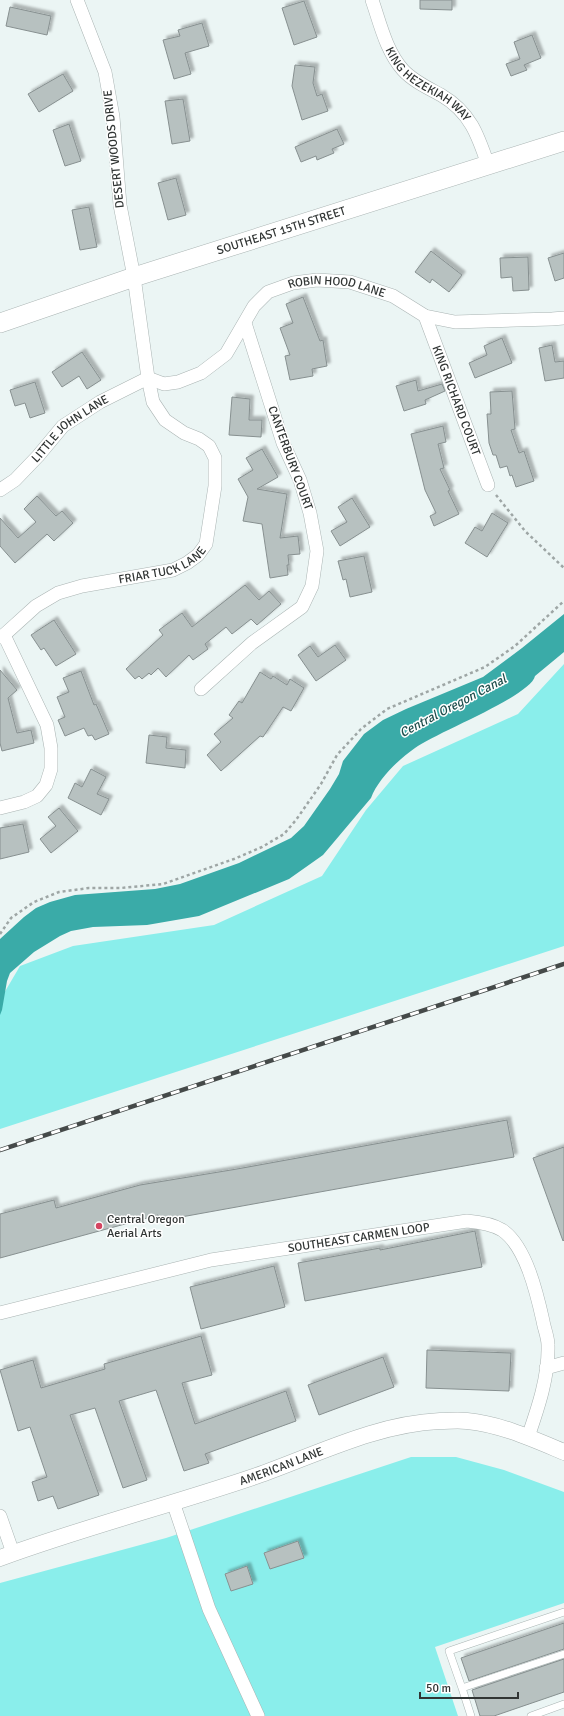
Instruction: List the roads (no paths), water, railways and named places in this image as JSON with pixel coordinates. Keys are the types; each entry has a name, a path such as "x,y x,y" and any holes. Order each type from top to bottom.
{"main road":[{"name":"SOUTHEAST 15TH STREET","path":"0,323 134,278 564,140"}],"street":[{"name":"DESERT WOODS DRIVE","path":"77,0 105,72 113,117 120,205 134,278"},
{"name":"KING HEZEKIAH WAY","path":"372,0 390,51 403,70 420,84 443,97 463,113 478,134 488,165"},
{"name":"FRIAR TUCK LANE","path":"2,636 36,606 58,593 82,586 173,570 187,564 198,555 206,544 215,486 215,458 209,446 199,439 184,433 165,420 153,402 148,378 134,278"},
{"name":"ROBIN HOOD LANE","path":"148,378 164,384 178,382 201,373 226,354 254,306 268,292 293,283 317,280 350,282 393,296 425,316 455,322 564,318"},
{"name":"KING RICHARD COURT","path":"425,316 488,485"},
{"name":"CANTERBURY COURT","path":"201,689 252,643 302,608 312,586 317,551 310,512 300,480 283,443 245,323"},
{"name":"LITTLE JOHN LANE","path":"0,490 15,480 63,426 100,402 148,378"},
{"path":"0,808 24,802 36,796 46,785 51,769 51,748 47,725 2,636"},
{"name":"SOUTHEAST CARMEN LOOP","path":"0,1313 211,1260 467,1221 482,1223 502,1230 516,1243 535,1287 548,1344 541,1399 528,1437"},
{"path":"546,1368 564,1363"},
{"name":"AMERICAN LANE","path":"7,1556 256,1476 360,1436 419,1422 466,1420 528,1437 564,1452"},
{"path":"173,1502 209,1609 258,1716"},
{"path":"0,1516 7,1556"}],"lane":[{"path":"471,1716 449,1651 564,1612"},
{"path":"462,1688 564,1654"},
{"path":"531,1716 564,1704"}],"water":[{"name":"Central Oregon Canal","path":"564,614 564,652 535,676 530,684 517,694 501,704 426,741 402,758 384,777 371,798 323,855 289,879 199,916 147,925 93,927 71,931 60,936 34,952 10,973 0,1015 0,939 36,908 50,902 75,895 155,889 180,884 239,863 291,838 304,826 330,789 339,774 343,761 364,734 383,720 483,677"}],"railway":[{"path":"0,1150 564,964"}],"place":[{"name":"Central Oregon Aerial Arts","path":"99,1226"}]}
